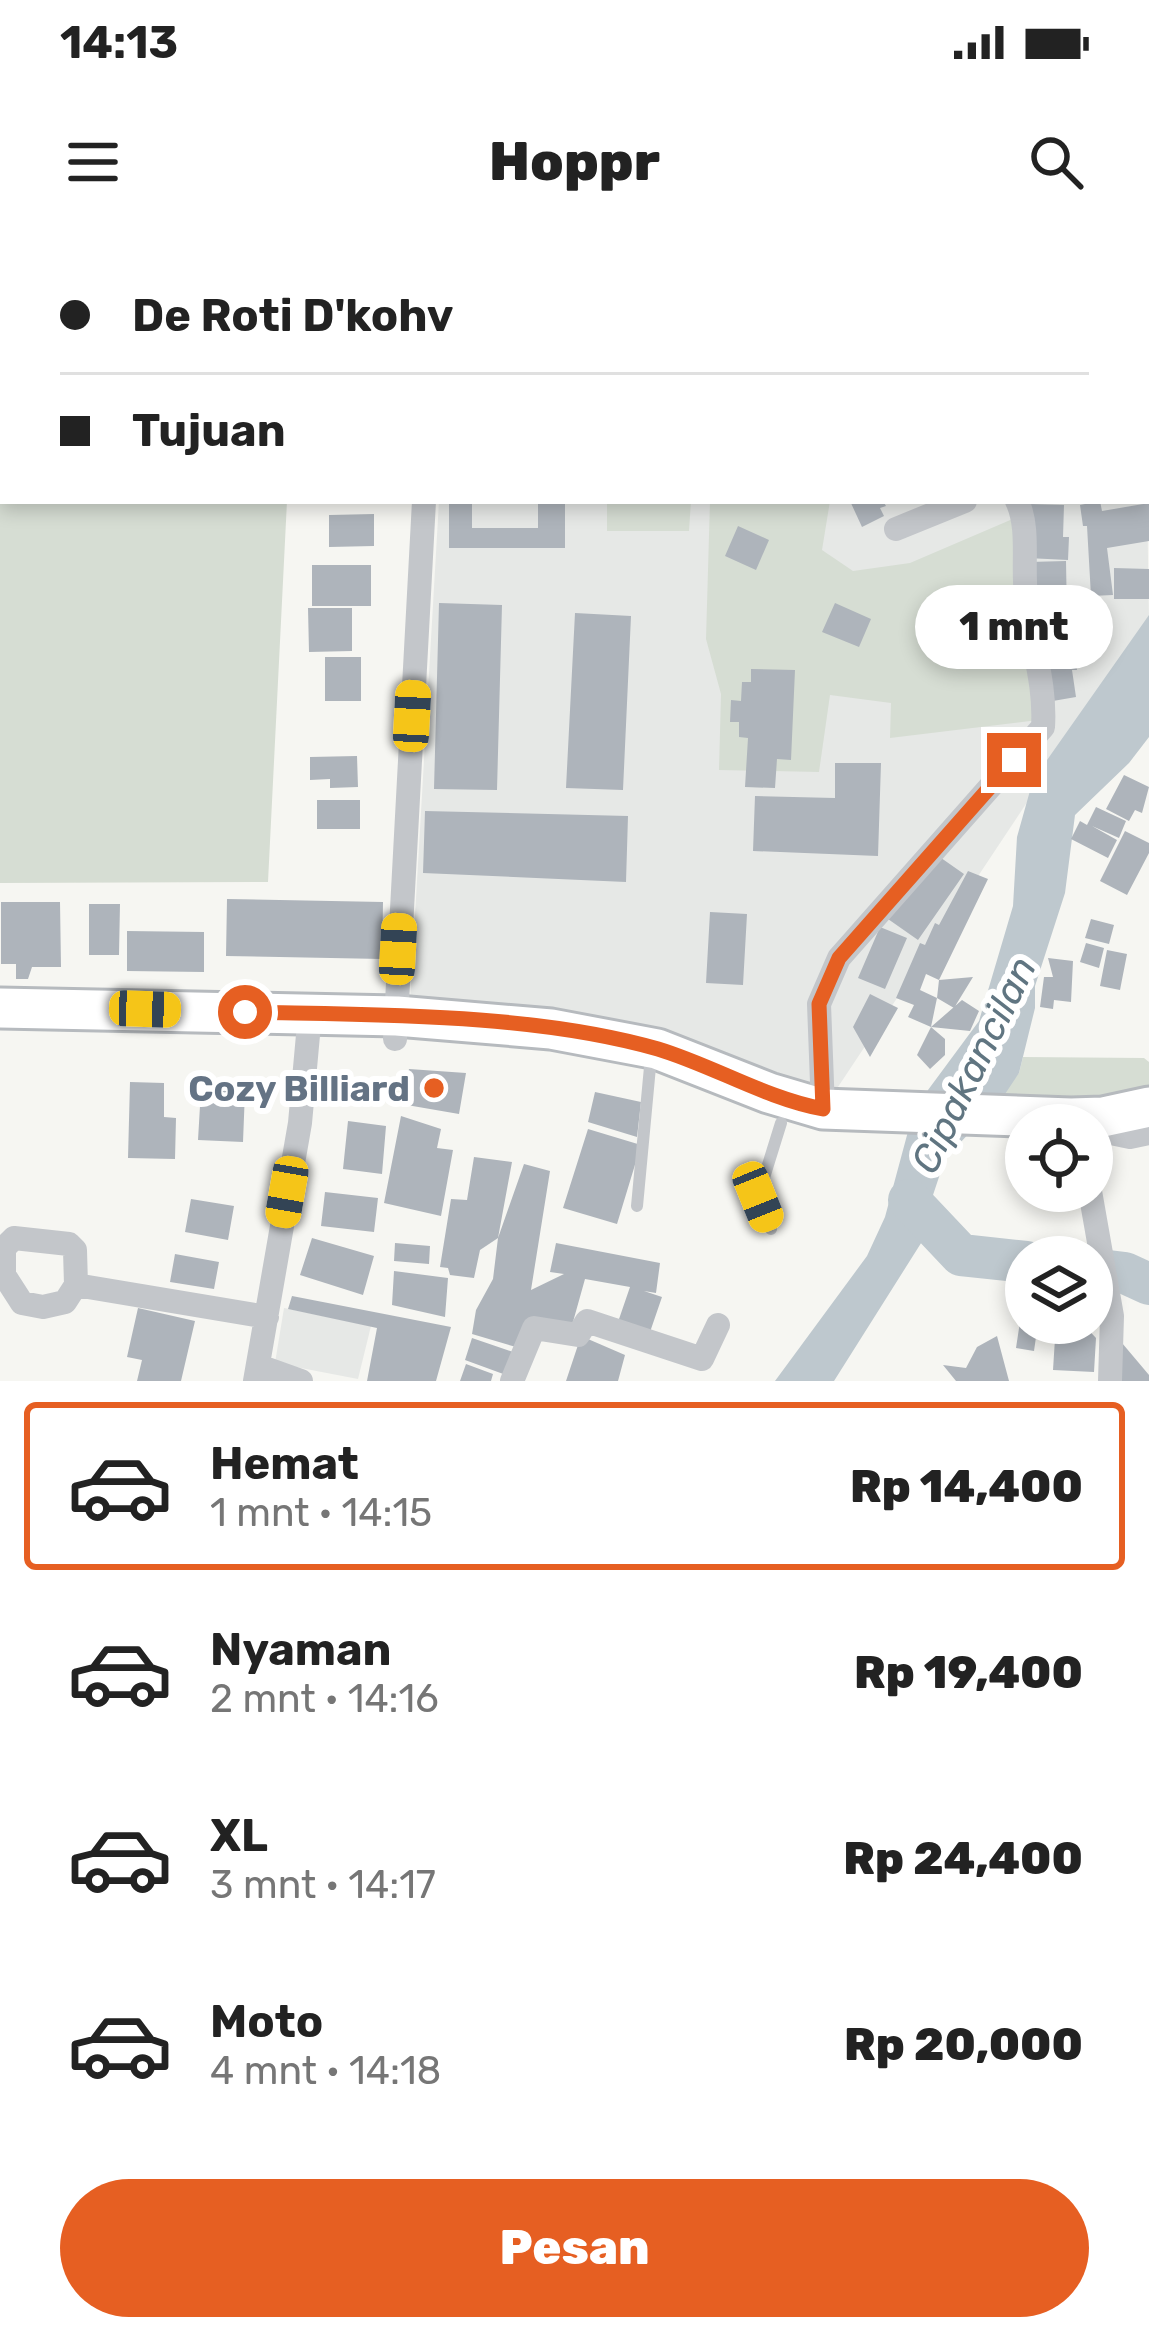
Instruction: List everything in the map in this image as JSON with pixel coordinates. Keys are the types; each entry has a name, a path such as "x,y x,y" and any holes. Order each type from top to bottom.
{"main road":[{"path":"0,1008 396,1028 654,1058 874,1123"},
{"path":"0,1030 310,1026"},
{"path":"654,1058 781,1123 1005,1126"},
{"path":"1113,1120 1149,1108"},
{"path":"1113,1125 1149,1122"}],"street":[{"path":"396,1028 424,504"},
{"path":"896,530 958,504"},
{"path":"823,1109 819,1004 839,958 1043,727 1045,702 1026,596 1017,504"},
{"path":"302,1381 257,1374 300,1123 310,1026"},
{"path":"1113,1108 1149,1095"},
{"path":"1113,1132 1130,1137 1149,1133"},
{"path":"1094,1212 1112,1316 1110,1381"},
{"path":"76,1286 267,1317"},
{"path":"512,1381 534,1328 578,1335 587,1321 702,1359 718,1325"}],"lane":[{"path":"638,1206 654,1058"},
{"path":"771,1228 758,1197 781,1123"}],"shaded area":[{"path":"0,504 287,504 268,882 0,883"},
{"path":"439,504 1147,504 1149,619 822,1111 410,1002"},
{"path":"607,504 691,504 689,531 607,531"},
{"path":"710,504 830,504 822,550 853,571 910,563 1015,518 1046,719 890,738 891,703 830,695 819,772 719,770 721,694 706,639"},
{"path":"1023,1057 1144,1058 1149,1062 1149,1096 1077,1104 1005,1104 1005,1112 986,1114 1019,1073"},
{"path":"284,1308 371,1326 358,1379 275,1363"}],"water":[{"name":"Cipakancilan","path":"1149,615 1149,737 1075,815 1065,893 1035,986 1035,1008 1019,1073 945,1159 923,1240 834,1381 775,1381 867,1256 885,1217 910,1124 928,1090 979,1021 1013,906 1017,837 1033,780"}],"building":[{"path":"449,504 472,504 472,528 538,528 538,504 565,504 565,548 449,548"},
{"path":"851,504 885,504 880,508 884,516 862,527"},
{"path":"1029,504 1064,505 1068,560 1027,558"},
{"path":"1101,504 1102,511 1149,504 1149,541 1107,548 1113,595 1091,596 1087,526 1083,526 1080,505"},
{"path":"374,514 374,546 329,547 329,515"},
{"path":"738,526 769,540 756,570 725,556"},
{"path":"1066,561 1067,617 1031,619 1029,562"},
{"path":"312,565 371,565 371,606 312,606"},
{"path":"1114,568 1149,569 1149,599 1114,599"},
{"path":"439,603 502,605 497,790 434,789"},
{"path":"835,603 871,619 859,647 822,632"},
{"path":"308,608 352,608 352,651 309,652"},
{"path":"575,613 631,616 623,790 566,788"},
{"path":"1070,623 1076,697 1047,702 1035,628"},
{"path":"325,657 361,657 361,701 325,701"},
{"path":"751,669 795,670 791,760 777,759 775,788 745,787 748,738 739,737 739,722 730,722 731,700 741,701 742,682 751,682"},
{"path":"357,756 358,787 330,788 330,779 310,780 310,757"},
{"path":"835,763 881,763 878,856 753,851 755,796 835,798"},
{"path":"1124,775 1149,787 1142,813 1135,810 1129,821 1106,809"},
{"path":"317,800 360,800 360,829 317,829"},
{"path":"1096,807 1126,821 1119,838 1092,826 1117,840 1108,858 1071,839 1080,821 1087,825"},
{"path":"425,811 628,816 626,882 423,873"},
{"path":"1125,831 1149,843 1149,853 1127,895 1100,881"},
{"path":"934,853 964,874 918,940 888,919"},
{"path":"968,871 988,879 939,980 926,974 920,990 937,998 931,1027 908,1017 914,1005 896,998 920,943 925,945 935,923 939,925"},
{"path":"227,899 383,902 382,959 226,956"},
{"path":"1,902 60,902 61,967 32,967 28,979 16,979 16,964 1,964"},
{"path":"89,904 120,904 119,955 89,955"},
{"path":"710,912 747,914 743,985 706,983"},
{"path":"1091,919 1114,925 1109,944 1085,938"},
{"path":"880,927 907,938 885,989 858,978"},
{"path":"127,931 204,932 204,972 127,971"},
{"path":"1086,943 1104,948 1099,968 1080,962"},
{"path":"1107,950 1127,954 1120,990 1100,986"},
{"path":"1048,958 1073,961 1071,1002 1054,1000 1053,1009 1040,1007 1044,977 1053,977"},
{"path":"973,977 954,1008 937,998 939,980"},
{"path":"870,994 898,1008 870,1057 853,1027"},
{"path":"962,1000 979,1011 970,1031 931,1027"},
{"path":"931,1027 945,1039 945,1055 930,1069 917,1055"},
{"name":"Cozy Billiard","path":"409,1069 466,1073 459,1114 401,1104"},
{"path":"130,1082 164,1083 164,1117 176,1118 175,1159 128,1158"},
{"path":"201,1089 245,1091 243,1142 198,1140"},
{"path":"595,1092 641,1102 637,1137 588,1122"},
{"path":"401,1116 441,1129 437,1148 453,1150 441,1216 384,1203"},
{"path":"348,1121 386,1126 382,1174 343,1169"},
{"path":"588,1129 641,1145 617,1224 563,1208"},
{"path":"474,1157 512,1162 498,1238 480,1250 474,1278 450,1275 448,1268 440,1267 451,1199 467,1200"},
{"path":"524,1164 550,1171 531,1290 564,1274 550,1272 556,1243 660,1263 656,1293 644,1291 662,1297 650,1332 618,1322 630,1287 585,1279 571,1329 516,1347 472,1334 476,1310 493,1279 498,1238"},
{"path":"325,1192 378,1198 374,1232 321,1226"},
{"path":"191,1199 234,1206 228,1240 185,1232"},
{"path":"312,1238 374,1256 363,1295 300,1275"},
{"path":"395,1243 430,1246 429,1264 394,1261"},
{"path":"175,1254 219,1262 214,1289 170,1282"},
{"path":"394,1271 448,1278 445,1317 392,1305"},
{"path":"292,1296 451,1327 436,1381 367,1381 377,1328 288,1309"},
{"path":"138,1308 195,1321 181,1381 137,1381 142,1360 127,1357"},
{"path":"581,1336 625,1355 618,1381 566,1381"},
{"path":"997,1336 1009,1381 956,1381 943,1365 966,1368 977,1347"},
{"path":"472,1338 516,1353 506,1375 465,1360"},
{"path":"1122,1343 1149,1375 1149,1381 1121,1381"},
{"path":"1017,1344 1035,1344 1034,1351 1016,1348"},
{"path":"1055,1344 1096,1344 1094,1372 1053,1370"},
{"path":"466,1364 493,1374 491,1381 460,1381"}],"waterway":[{"path":"909,1200 961,1255 1005,1260"},
{"path":"1113,1272 1149,1284"}],"place":[{"name":"Cozy Billiard","path":"434,1088"}],"route":[{"path":"245,1012 397,1016 551,1029 657,1049 823,1109 819,1004 839,958 1014,760"}]}
